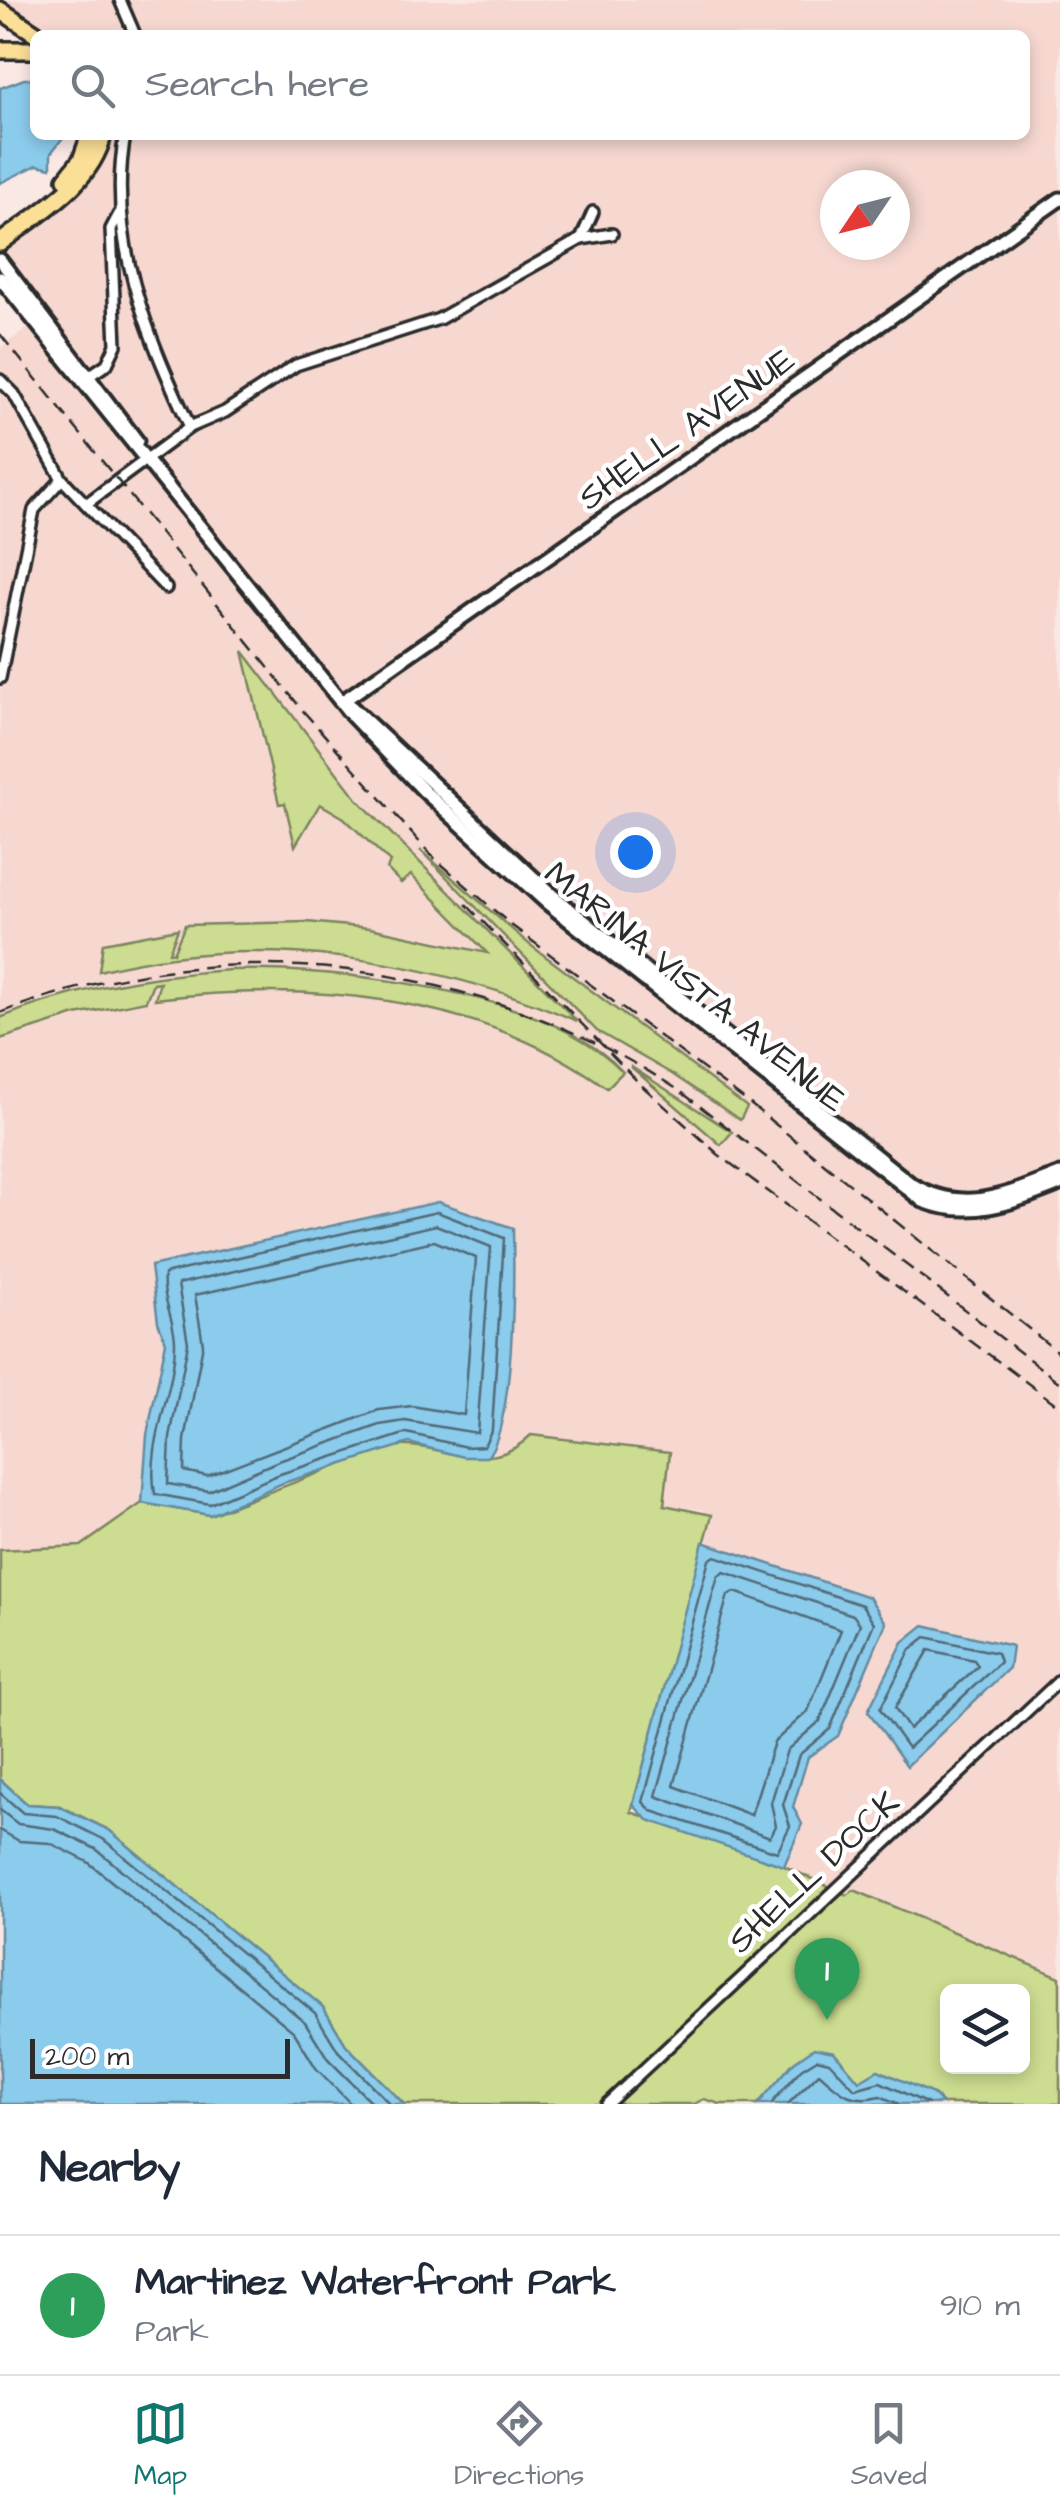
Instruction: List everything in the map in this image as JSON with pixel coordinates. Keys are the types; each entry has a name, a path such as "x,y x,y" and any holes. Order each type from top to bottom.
{"highway":[{"path":"0,10 30,30"},
{"path":"0,50 30,50"},
{"path":"0,232 73,172 88,140"},
{"path":"0,243 80,179 94,160 101,140"}],"main road":[{"name":"SHELL AVENUE","path":"343,701 1060,199"},
{"name":"MARINA VISTA AVENUE","path":"0,260 146,458"},
{"name":"MARINA VISTA AVENUE","path":"0,278 274,622 376,743 509,870 908,1193 942,1208 974,1211 1060,1184"},
{"name":"MARINA VISTA AVENUE","path":"343,701 552,895 911,1184 941,1198 971,1203 1060,1174"}],"street":[{"path":"120,0 133,30"},
{"path":"125,140 119,214 122,235 152,339 190,427"},
{"path":"581,239 593,212"},
{"path":"89,376 106,364 116,345 111,229 119,214"},
{"path":"86,504 190,427 225,412 296,364 458,310 581,239 612,234"},
{"path":"0,380 14,394 62,479 166,588"},
{"path":"0,678 34,510 62,479"},
{"name":"SHELL DOCK","path":"607,2104 1060,1680"}],"shaded area":[{"path":"0,0 1060,0 1060,1174 971,1203 941,1198 911,1184 552,895 345,703 424,791 516,876 908,1193 941,1208 974,1211 1060,1184 1060,1977 854,1890 612,2104 575,2104 812,1879 648,1820 633,1805 703,1542 704,1510 664,1505 668,1453 532,1435 515,1451 487,1457 464,1457 409,1443 283,1483 210,1515 142,1503 81,1546 0,1550 0,348 35,323 143,454 0,260 0,243 80,179 94,160 101,140 1030,140 1030,30 30,30 0,10"}],"green space":[{"path":"243,651 358,800 577,1021 463,981 342,957 219,953 99,971 103,943 178,929 169,952 173,953 185,925 307,922 370,928 487,953 411,875 401,883 387,869 390,862 344,818 320,804 295,846 285,803 279,804"},
{"path":"420,850 529,944 747,1107 740,1120 672,1074 597,1031"},
{"path":"230,970 381,979 493,1003 545,1021 589,1044 623,1072 607,1088 557,1056 503,1032 390,1001 273,992 155,999 160,982 153,983 146,1001 76,1015 0,1039 0,1018 55,999 142,979"},
{"path":"630,1066 732,1132 721,1145"},
{"path":"531,1435 670,1452 664,1505 712,1515 631,1812 784,1866 847,1895 854,1890 1060,1977 1060,2104 943,2104 933,2094 859,2081 834,2052 794,2062 758,2104 720,2104 704,2099 694,2104 404,2104 346,2045 323,2007 109,1830 60,1806 27,1804 0,1779 0,1550 81,1546 142,1503 210,1515 386,1447 425,1448 479,1457 497,1455"}],"water":[{"path":"30,79 30,140 61,140 51,153 51,168 37,165 0,183 0,88"},
{"path":"438,1202 513,1228 508,1383 496,1440 487,1457 464,1457 409,1443 283,1483 210,1515 142,1503 147,1435 166,1342 158,1322 151,1266"},
{"path":"703,1542 869,1597 886,1623 838,1736 808,1757 793,1807 802,1824 784,1866 648,1820 633,1805"},
{"path":"924,1625 1012,1646 1009,1668 907,1766 868,1711 903,1642"},
{"path":"0,1779 27,1804 59,1806 109,1830 323,2007 346,2045 404,2104 0,2104"},
{"path":"814,2048 834,2052 859,2081 878,2070 933,2094 943,2104 758,2104 794,2062"}],"railway":[{"path":"0,334 304,712 431,855 511,925 754,1107 1060,1354"},
{"path":"466,904 640,1084 719,1155 1060,1407"},
{"path":"0,1013 85,986 173,970 261,965 349,970 436,986 521,1011 603,1046 680,1091 1060,1383"}],"place":[{"name":"Martinez Waterfront Park","path":"827,2020"}]}
